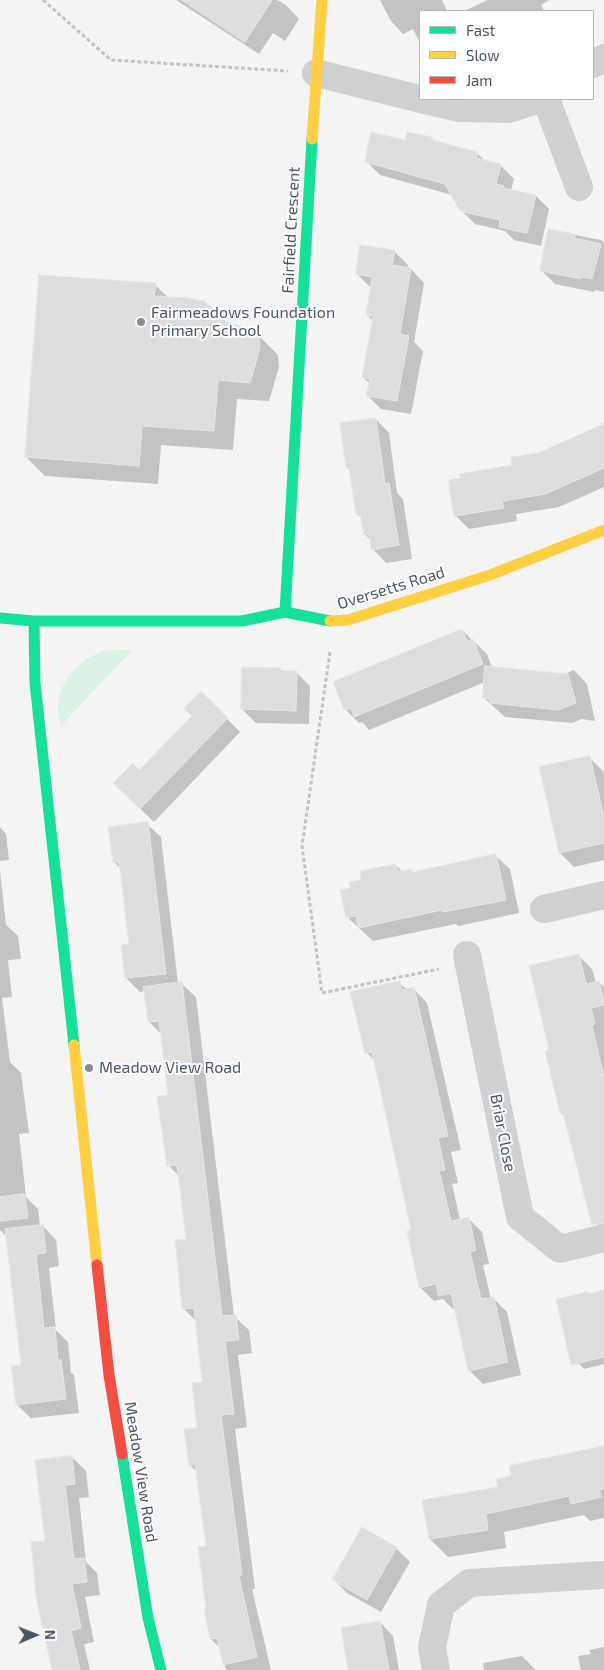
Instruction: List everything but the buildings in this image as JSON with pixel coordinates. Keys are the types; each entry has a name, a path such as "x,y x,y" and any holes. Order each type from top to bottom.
{"street":[{"name":"Fairfield Crescent","path":"286,612 316,73 322,0"},
{"path":"316,73 419,99"},
{"path":"424,100 460,108 509,109 537,100"},
{"path":"546,100 579,187"},
{"name":"Oversetts Road","path":"0,618 34,621 242,621 286,612 335,622 348,620 490,575 604,530"},
{"name":"Meadow View Road","path":"34,621 35,684 110,1375 148,1618 161,1670"},
{"path":"544,909 604,895"},
{"name":"Briar Close","path":"468,960 520,1217 560,1249 604,1238"},
{"path":"436,1670 432,1647 441,1605 469,1583 602,1575"}],"path":[{"path":"43,0 111,60 316,73"},
{"path":"335,622 302,846 322,993 468,960"}],"green space":[{"path":"108,650 132,650 61,726 58,706 63,686 74,670 82,663 90,657"}],"traffic: fast":[{"path":"285,612 312,139"},
{"path":"0,618 34,621 242,621 285,612 330,621"},
{"path":"34,621 35,683 74,1045"},
{"path":"122,1454 148,1618 161,1670"}],"traffic: slow":[{"path":"312,139 322,0"},
{"path":"330,621 348,620 490,575 604,530"},
{"path":"74,1045 97,1265"}],"traffic: jam":[{"path":"97,1265 109,1375 122,1454"}],"place":[{"name":"Fairmeadows Foundation Primary School","path":"141,322"},
{"name":"Meadow View Road","path":"89,1068"}]}
